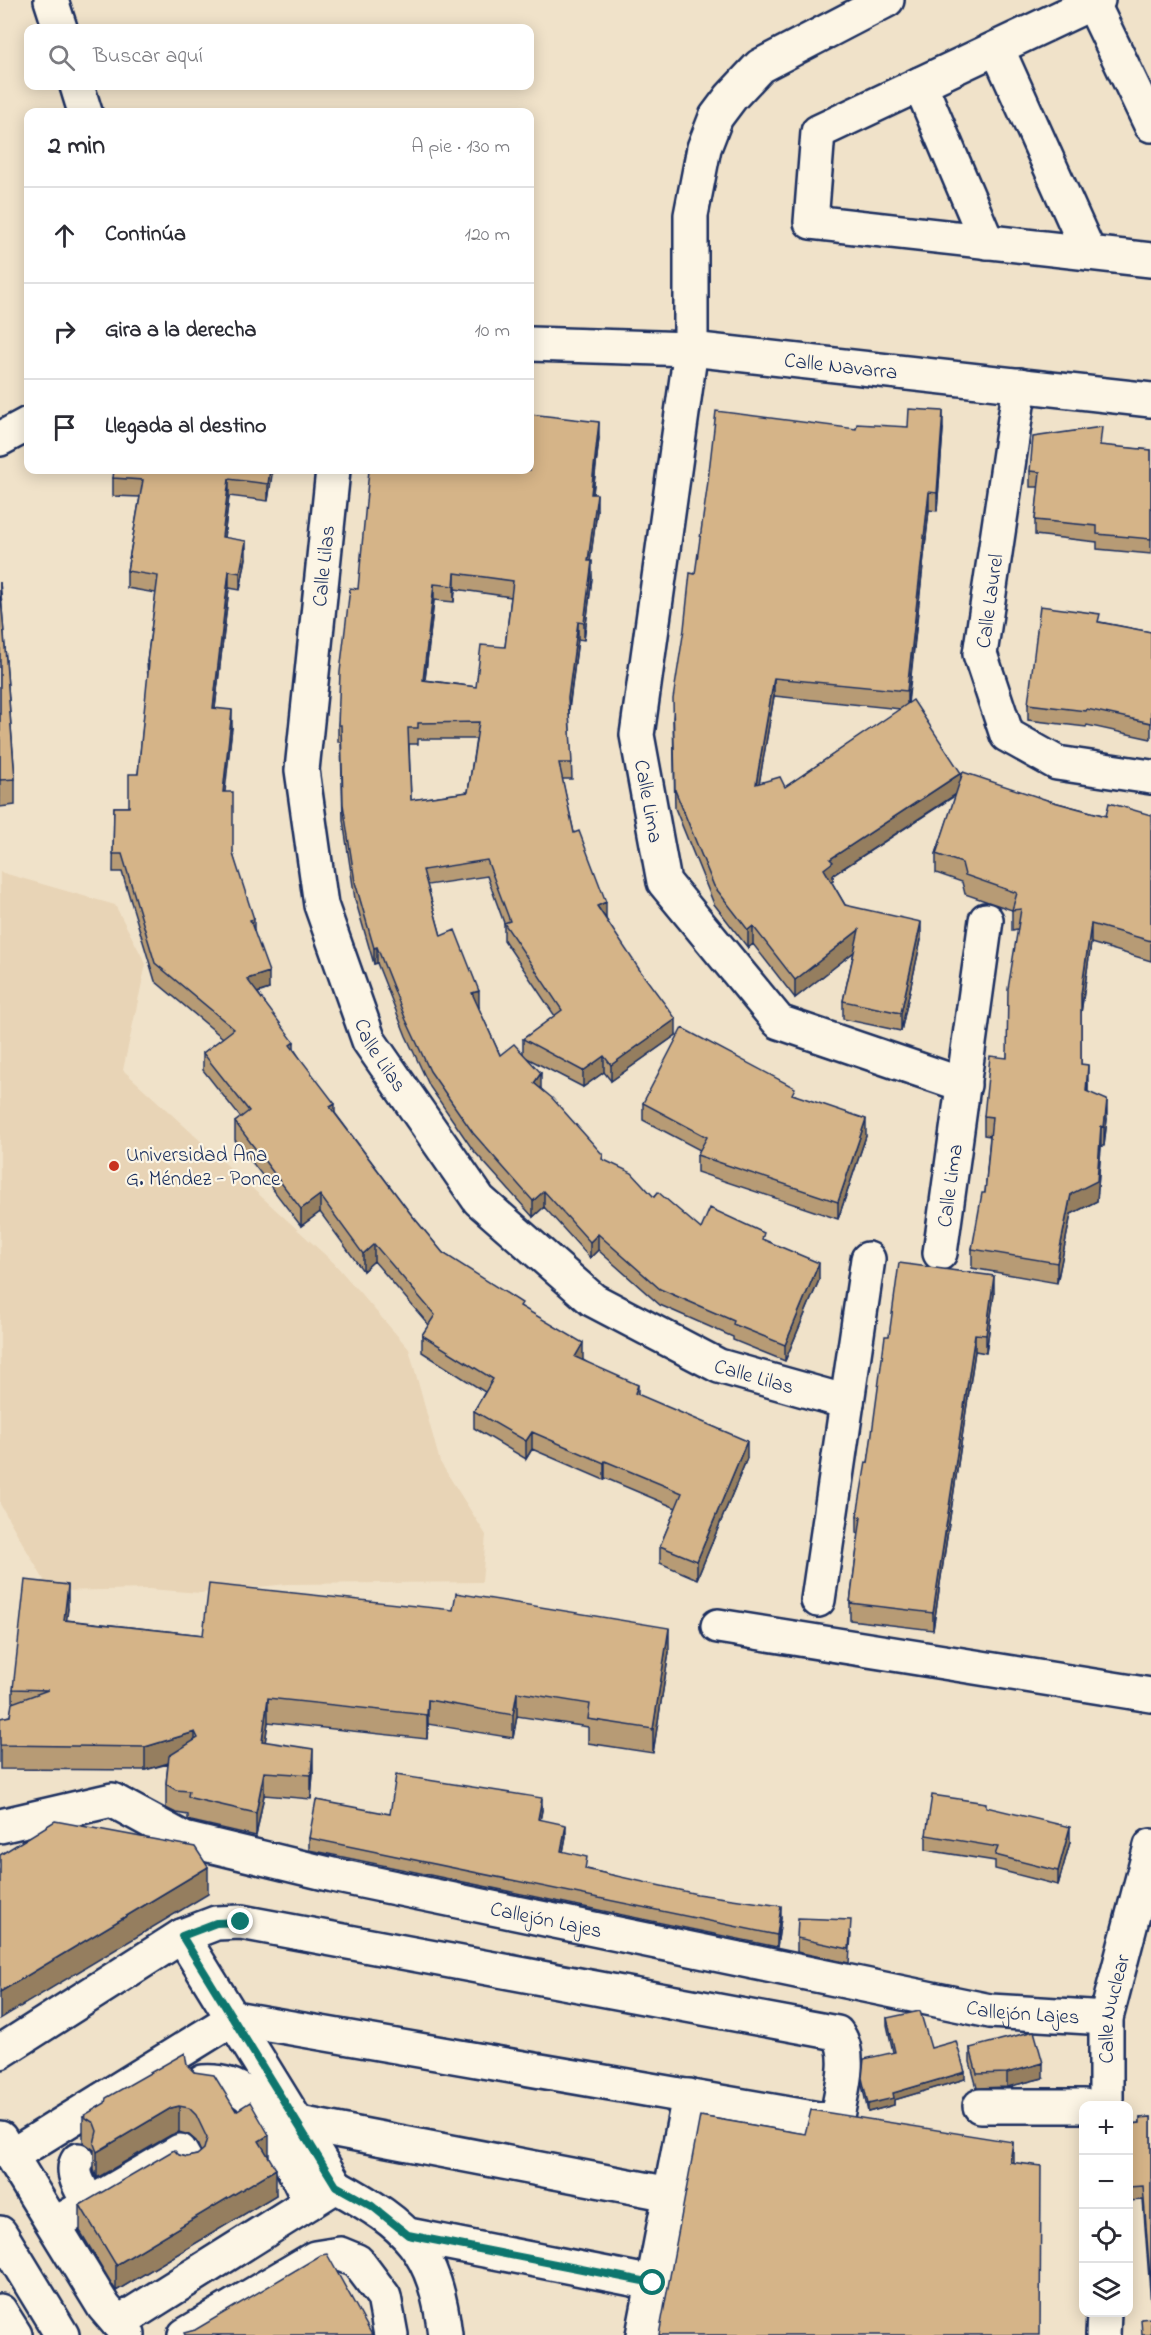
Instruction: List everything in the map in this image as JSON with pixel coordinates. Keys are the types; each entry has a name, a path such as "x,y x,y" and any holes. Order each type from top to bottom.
{"street":[{"path":"51,0 59,24"},
{"name":"Calle Lima","path":"887,0 760,66 716,117 704,148 691,215 691,349 637,735 664,882 779,1022 964,1085"},
{"path":"1151,124 1094,1 818,132 811,222 1151,260"},
{"path":"997,48 1089,253"},
{"path":"921,84 987,242"},
{"path":"78,90 85,108"},
{"name":"Calle Navarra","path":"534,344 691,349 1151,400"},
{"name":"Calle Laurel","path":"1020,385 980,654 1007,735 1057,763 1151,777"},
{"path":"0,439 24,426"},
{"name":"Calle Lilas","path":"333,474 302,770 321,905 369,1041 479,1200 593,1300 719,1366 847,1402"},
{"name":"Calle Lima","path":"940,1252 986,921"},
{"path":"818,1600 868,1259"},
{"path":"718,1626 1151,1695"},
{"name":"Callejón Lajes","path":"0,1826 112,1800 184,1839 333,1875 990,2011 1106,2018"},
{"name":"Calle Nuclear","path":"1106,2101 1106,2018 1151,1846"},
{"path":"0,2052 182,1936 216,1923 241,1922 837,2032 843,2040 846,2056 836,2122 234,2019 6,2147 104,2307 123,2329 152,2285 231,2237 323,2194 372,2206 408,2235 429,2266 441,2301 445,2335"},
{"path":"182,1936 299,2123 323,2194"},
{"path":"203,2082 212,2081 235,2087 248,2095 323,2194"},
{"path":"644,2335 689,2096"},
{"path":"980,2106 1079,2106"},
{"path":"299,2123 670,2194"},
{"path":"55,2224 101,2204 144,2181 180,2151 188,2165"},
{"path":"78,2160 74,2169 75,2175 101,2204"},
{"path":"0,2233 62,2335"},
{"path":"408,2235 653,2283"},
{"path":"185,2335 315,2258 340,2254 357,2261 384,2297 391,2335"},
{"path":"0,2311 15,2335"},
{"path":"1103,2335 1104,2317"}],"shaded area":[{"name":"Universidad Ana G. Méndez - Ponce","path":"0,872 115,905 146,964 123,1070 334,1263 409,1349 440,1462 486,1535 482,1582 287,1584 200,1593 149,1589 57,1591 40,1587 44,1580 0,1504"}],"building":[{"path":"909,409 943,411 937,493 929,492 907,691 774,678 756,784 780,777 785,787 913,700 961,773 830,859 833,862 824,869 845,905 921,922 901,1013 843,1001 859,930 795,980 753,926 748,930 714,886 675,790 673,699 690,573 695,574 716,411 856,429 857,424 908,427"},
{"path":"534,414 599,422 591,494 597,494 588,561 592,561 584,623 578,622 568,698 572,763 559,763 574,833 579,831 606,902 597,906 676,1019 611,1065 604,1056 583,1071 523,1039 562,1010 504,923 510,921 487,860 423,870 441,936 455,930 479,991 472,993 500,1055 514,1044 541,1073 534,1083 552,1098 603,1155 602,1159 632,1173 654,1197 658,1192 701,1229 710,1208 764,1233 762,1239 819,1263 785,1345 733,1324 734,1321 660,1289 598,1234 590,1242 544,1191 533,1201 473,1133 430,1071 406,1020 377,947 374,948 355,882 343,804 341,725 338,725 340,672 350,588 358,589 369,474 534,474","holes":["455,573 513,581 505,647 481,645 476,687 423,680 434,584 454,586","479,722 468,792 411,800 408,728 418,728 418,723"]},
{"path":"1102,427 1100,445 1151,450 1151,539 1097,534 1097,526 1035,520 1040,472 1030,471 1033,437"},
{"path":"114,474 269,474 268,484 229,479 222,537 246,541 240,573 229,571 213,708 232,710 223,792 233,792 233,854 254,919 250,920 269,972 247,979 294,1042 290,1045 335,1104 330,1107 443,1253 522,1303 520,1306 583,1343 575,1357 638,1385 635,1393 747,1441 697,1561 660,1546 682,1493 532,1432 526,1441 474,1411 493,1379 422,1335 435,1315 374,1244 363,1254 320,1195 301,1209 235,1122 249,1111 203,1053 234,1029 155,963 122,854 113,854 114,807 129,807 129,774 138,774 149,662 147,662 158,576 127,571 143,480 113,478"},
{"path":"0,582 15,779 0,780"},
{"path":"1040,606 1100,614 1098,622 1151,632 1151,723 1087,709 1086,711 1028,704"},
{"path":"963,772 1050,801 1106,816 1109,803 1151,815 1151,941 1091,924 1081,994 1081,1064 1088,1065 1086,1091 1107,1100 1104,1127 1101,1126 1097,1181 1071,1194 1057,1263 972,1249 982,1193 985,1193 992,1117 984,1116 990,1056 1007,1058 1008,989 1021,909 1012,910 1017,893 965,875 962,863 936,854"},
{"path":"682,1028 795,1088 792,1094 866,1119 838,1202 697,1155 707,1137 643,1103"},
{"path":"899,1263 994,1276 986,1335 975,1334 933,1613 850,1603 861,1517 857,1516 866,1462 868,1463 885,1336 889,1336"},
{"path":"25,1580 68,1585 64,1620 203,1635 209,1584 453,1610 456,1593 669,1628 653,1729 588,1719 590,1704 517,1692 513,1715 428,1700 427,1715 268,1698 262,1741 313,1749 311,1775 264,1772 256,1813 191,1798 188,1796 189,1791 176,1790 166,1784 169,1756 198,1738 195,1732 145,1747 0,1745 0,1718 10,1716 12,1703 48,1690 13,1689"},
{"path":"396,1775 542,1798 538,1819 566,1825 561,1851 587,1857 585,1869 697,1894 781,1906 777,1935 309,1838 316,1800 390,1814"},
{"path":"932,1795 986,1803 986,1807 1070,1827 1058,1871 995,1855 998,1847 926,1835"},
{"path":"55,1821 195,1847 208,1867 0,1992 0,1855"},
{"path":"798,1918 851,1920 849,1949 797,1938"},
{"path":"920,2011 931,2048 956,2041 965,2072 893,2093 894,2098 868,2104 862,2078 864,2059 895,2052 887,2018"},
{"path":"1034,2031 1043,2063 1007,2073 977,2074 970,2048"},
{"path":"185,2053 187,2065 194,2072 214,2075 236,2111 250,2102 269,2135 259,2141 276,2169 116,2265 80,2205 174,2150 179,2155 187,2157 197,2155 204,2149 207,2138 196,2115 189,2108 179,2106 171,2108 97,2152 94,2144 97,2131 94,2123 83,2116 105,2103 106,2098"},
{"path":"811,2110 1013,2142 1010,2162 1041,2166 1040,2335 659,2335 700,2116 805,2134"},
{"path":"1151,2117 1151,2291 1143,2186 1133,2187 1133,2124 1140,2123 1140,2118"},
{"path":"327,2254 372,2335 185,2335 184,2333 195,2330 321,2255"},
{"path":"1151,2318 1151,2335 1142,2335 1141,2319"}],"place":[{"name":"Universidad Ana G. Méndez - Ponce","path":"114,1166"}],"route":[{"path":"241,1922 216,1923 182,1936 336,2186 372,2206 408,2235 653,2283"}]}
